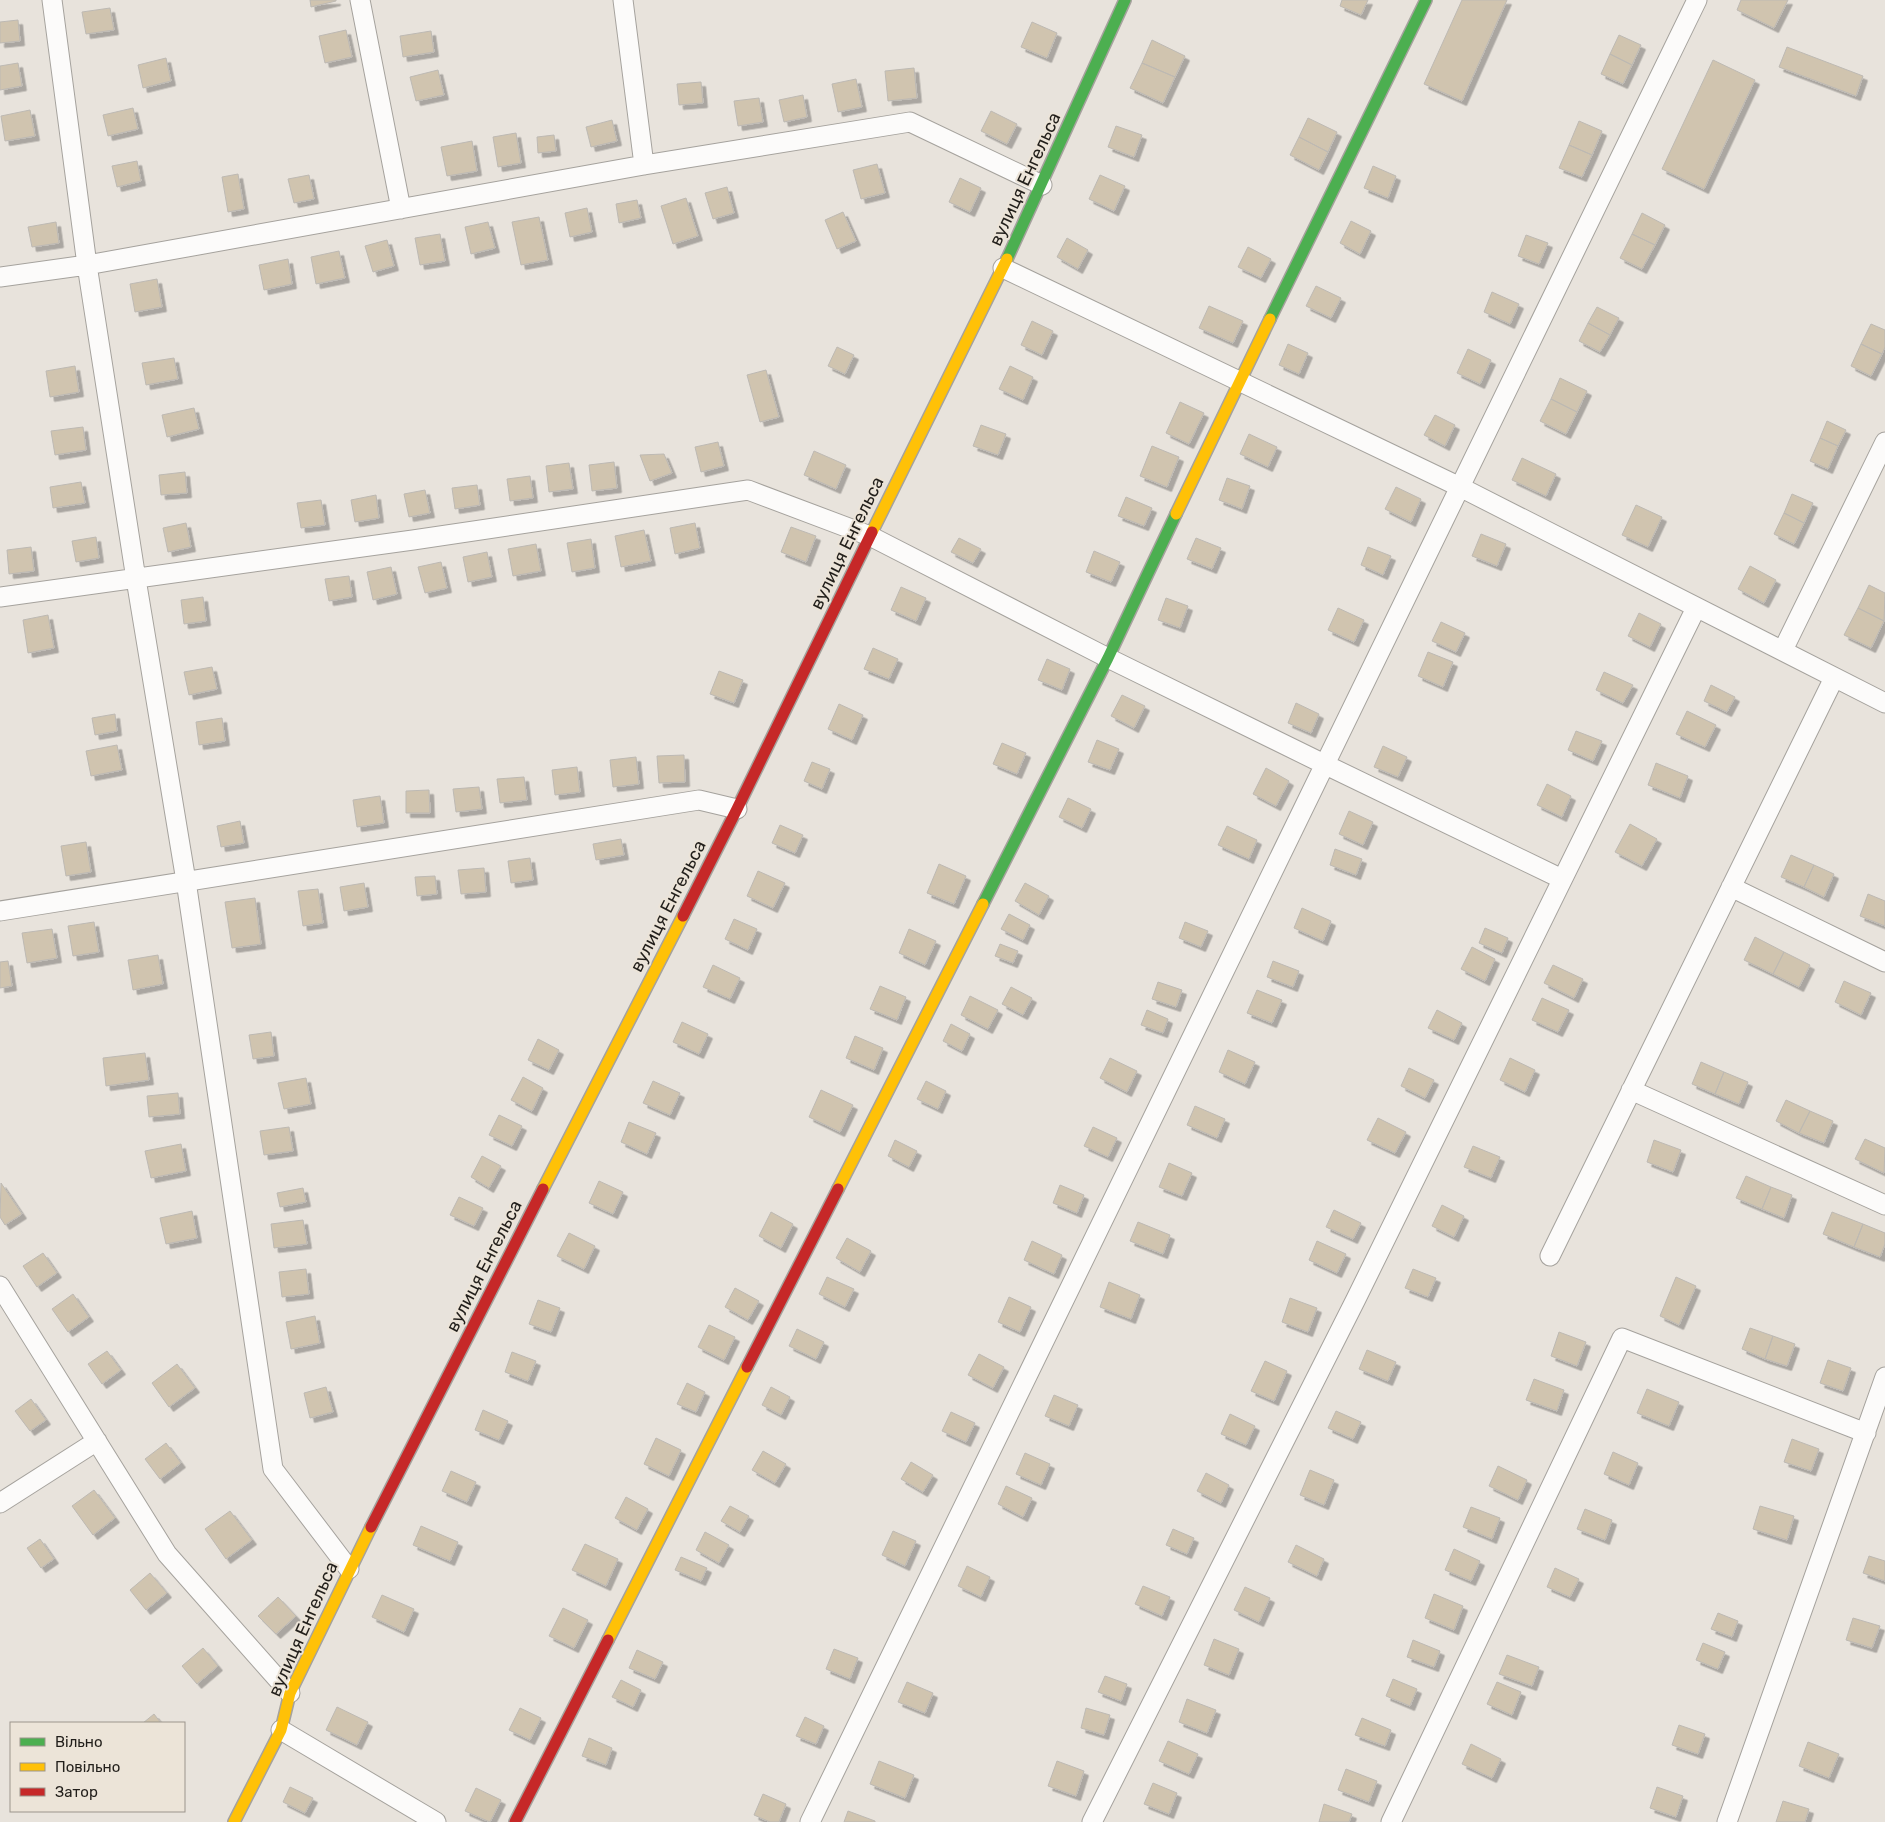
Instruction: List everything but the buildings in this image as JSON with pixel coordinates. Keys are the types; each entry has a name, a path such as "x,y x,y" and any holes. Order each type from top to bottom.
{"street":[{"path":"52,0 88,265 136,579 186,881 273,1469 349,1569"},
{"path":"360,0 401,209"},
{"path":"623,0 644,165"},
{"name":"вулиця Енгельса","path":"234,1822 280,1730 290,1693 349,1569 737,809 1003,268 1125,0"},
{"path":"515,1822 1108,658 1239,382 1426,0"},
{"path":"810,1822 1697,0"},
{"path":"0,277 88,265 644,165 910,122 1042,185"},
{"path":"1003,268 1460,487 1885,703"},
{"path":"1783,650 1885,442"},
{"path":"0,597 642,507 748,490 870,536 1108,658 1562,879"},
{"path":"1092,1822 1356,1299 1696,608"},
{"path":"1550,1256 1834,678"},
{"path":"0,911 699,800 737,809"},
{"path":"1731,887 1885,962"},
{"path":"1632,1090 1885,1205"},
{"path":"0,1286 167,1554 290,1693"},
{"path":"1391,1822 1622,1338 1866,1433"},
{"path":"1727,1822 1885,1377"},
{"path":"0,1503 97,1441"},
{"path":"280,1730 436,1822"}],"traffic: fast":[{"path":"1007,259 1125,0"},
{"path":"1270,319 1426,0"},
{"path":"983,904 1108,658 1176,514"}],"traffic: slow":[{"path":"872,532 1007,259"},
{"path":"1176,514 1270,319"},
{"path":"838,1189 983,904"},
{"path":"543,1189 683,916"},
{"path":"608,1640 747,1367"},
{"path":"234,1822 281,1730 290,1693 371,1527"}],"traffic: jam":[{"path":"683,916 872,532"},
{"path":"371,1527 543,1189"},
{"path":"747,1367 838,1189"},
{"path":"515,1822 608,1640"}]}
